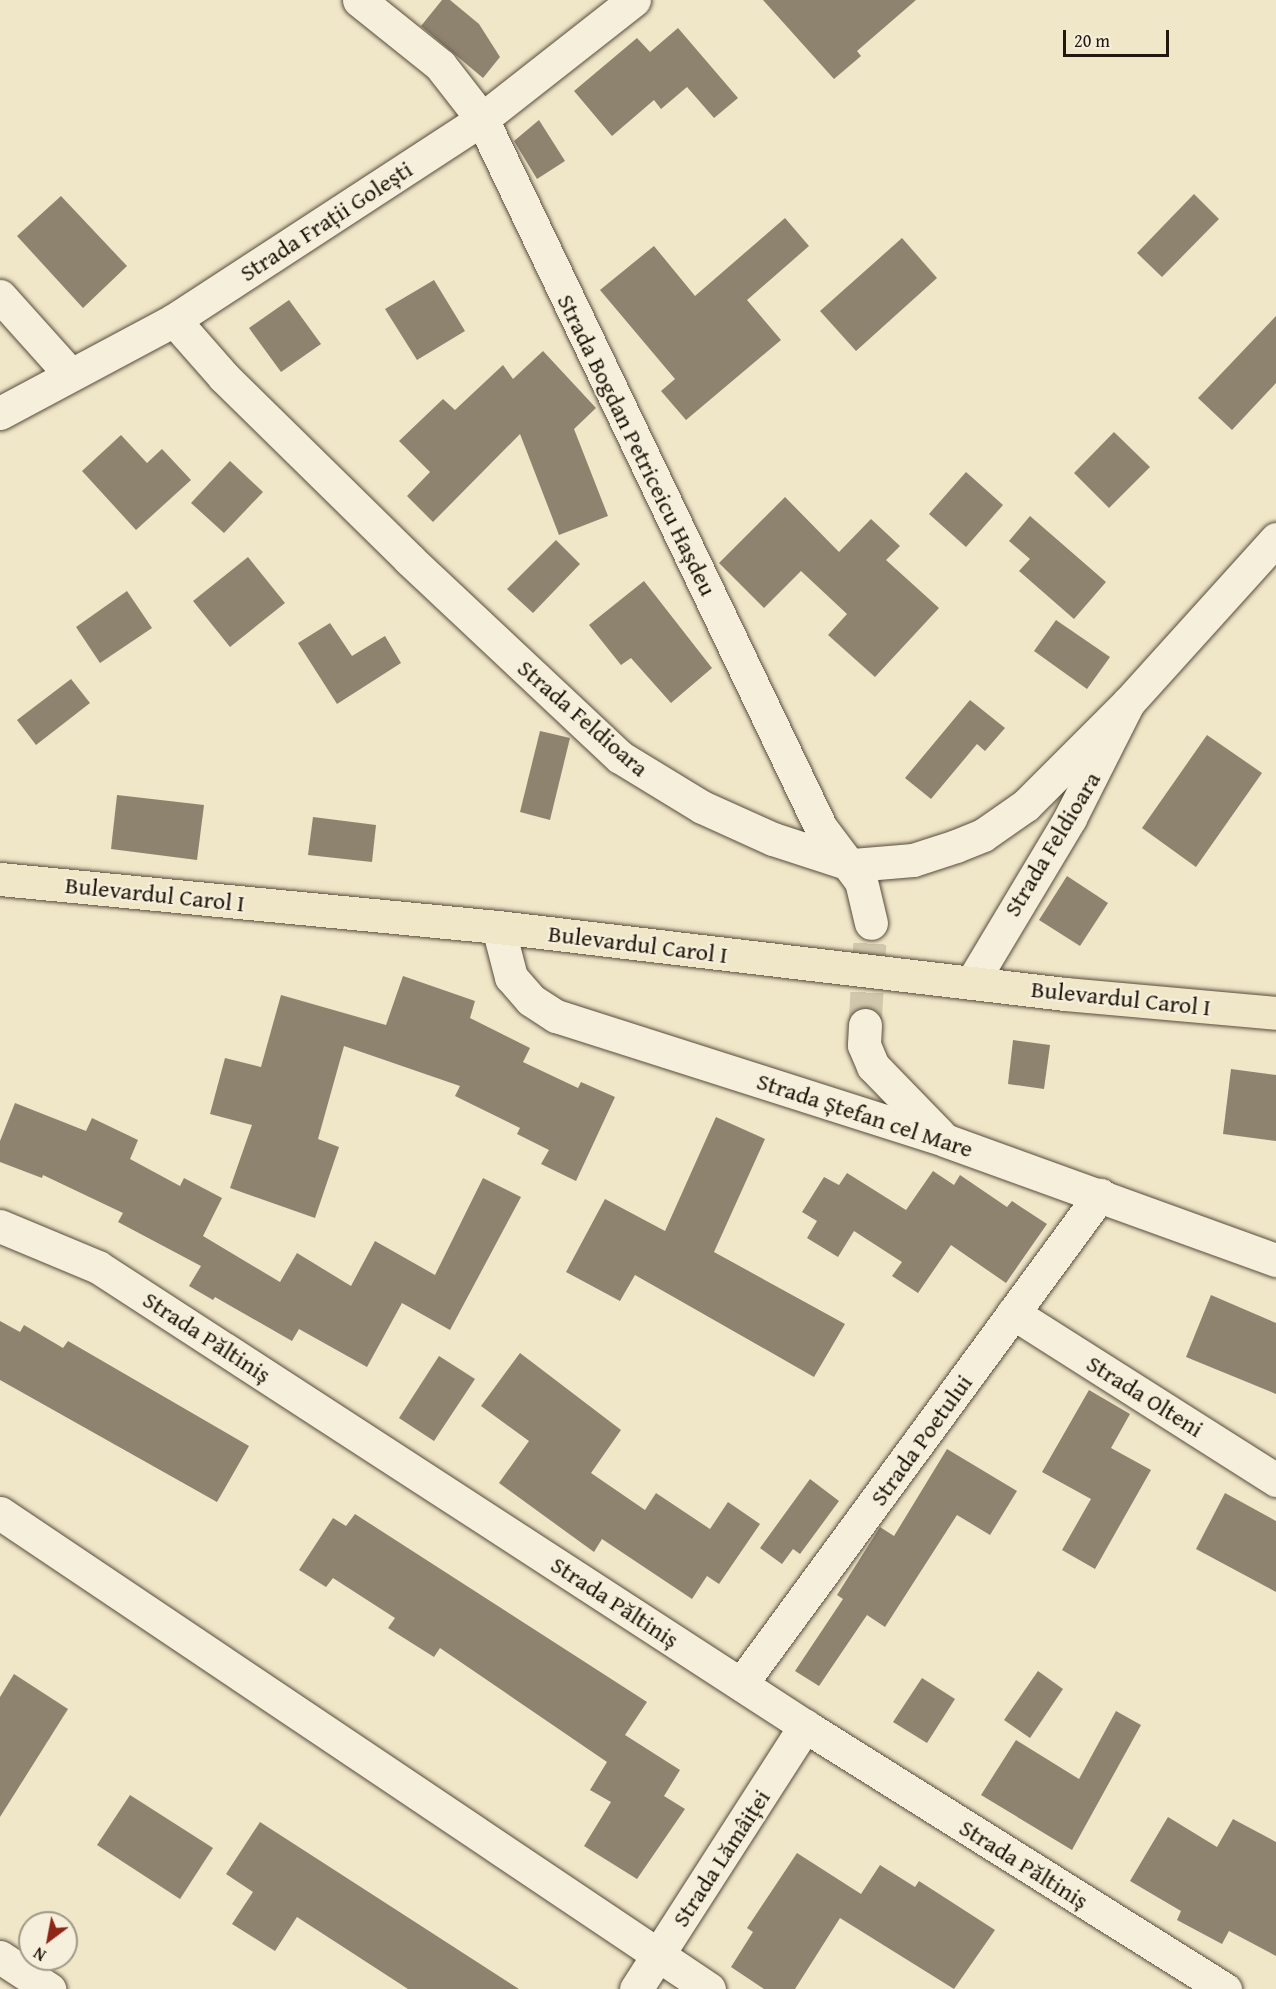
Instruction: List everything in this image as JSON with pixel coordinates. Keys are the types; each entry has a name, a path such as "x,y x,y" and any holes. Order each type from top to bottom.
{"main road":[{"name":"Bulevardul Carol I","path":"0,879 498,927 972,982 1276,1013"}],"street":[{"name":"Strada Bogdan Petriceicu Hașdeu","path":"359,0 440,65 482,119 821,828 853,865 871,923"},
{"name":"Strada Frații Golești","path":"0,413 69,373 174,320 482,119 634,0"},
{"path":"0,296 69,373"},
{"name":"Strada Feldioara","path":"174,320 224,377 409,559 620,757 702,807 773,838 853,865 913,860 983,835 1026,805 1128,703 1276,539"},
{"name":"Strada Feldioara","path":"972,982 1080,801 1128,703"},
{"name":"Strada Ștefan cel Mare","path":"498,927 511,977 531,1000 556,1016 947,1141 1276,1260"},
{"path":"865,1025 864,1045 873,1066 947,1141"},
{"name":"Strada Poetului","path":"741,1684 1100,1195"},
{"name":"Strada Păltiniș","path":"0,1226 98,1267 805,1726 1225,1989"},
{"name":"Strada Olteni","path":"1013,1313 1276,1480"},
{"path":"0,1513 709,1989"},
{"name":"Strada Lămâiței","path":"636,1989 805,1726"},
{"path":"0,1957 49,1989"}],"building":[{"path":"442,0 450,0 479,24 500,57 483,78 421,26"},
{"path":"763,0 916,0 857,51 861,56 834,79"},
{"path":"678,28 738,98 714,118 687,87 661,109 654,100 612,136 574,91 637,38 650,52"},
{"path":"539,120 565,161 537,179 514,141"},
{"path":"1194,194 1219,219 1162,277 1137,253"},
{"path":"61,196 127,266 83,308 17,236"},
{"path":"785,218 809,246 747,300 781,340 686,420 661,391 675,379 600,290 654,246 695,296"},
{"path":"902,238 937,278 856,351 820,311"},
{"path":"434,280 465,331 417,360 385,309"},
{"path":"289,300 321,344 281,372 249,328"},
{"path":"1276,316 1276,383 1232,430 1198,398"},
{"path":"543,351 596,408 574,429 608,516 559,535 520,434 433,522 407,496 430,472 399,441 443,399 455,410 503,365 513,379"},
{"path":"1114,432 1150,467 1109,508 1074,473"},
{"path":"121,435 147,463 162,449 191,480 136,530 82,471"},
{"path":"230,461 263,492 224,533 191,503"},
{"path":"966,472 1003,505 966,547 929,514"},
{"path":"785,497 839,552 871,519 900,546 886,560 939,608 875,677 828,635 847,614 801,571 764,608 719,563"},
{"path":"1030,516 1106,582 1074,619 1019,571 1030,559 1009,541"},
{"path":"556,540 580,564 533,613 507,589"},
{"path":"248,557 285,603 230,647 193,601"},
{"path":"644,581 712,668 671,703 631,658 621,665 589,625"},
{"path":"127,591 152,628 100,663 76,627"},
{"path":"1056,620 1110,657 1087,689 1034,651"},
{"path":"330,623 352,656 385,636 401,663 337,704 298,643"},
{"path":"71,679 90,703 36,745 17,720"},
{"path":"970,700 1005,728 985,751 977,744 931,799 905,778"},
{"path":"540,731 570,738 550,820 520,812"},
{"path":"1207,735 1262,773 1196,867 1142,828"},
{"path":"117,795 204,805 197,860 111,849"},
{"path":"313,817 376,825 372,862 308,855"},
{"path":"1067,876 1108,903 1080,946 1039,920"},
{"path":"403,976 475,1001 470,1018 530,1048 523,1062 578,1088 581,1082 615,1097 576,1181 541,1164 549,1150 517,1134 520,1128 455,1096 460,1086 344,1046 318,1139 339,1147 315,1218 230,1188 252,1125 210,1114 225,1058 261,1067 281,995 386,1025"},
{"path":"1013,1040 1050,1045 1044,1089 1008,1084"},
{"path":"1231,1069 1276,1075 1276,1141 1223,1134"},
{"path":"15,1103 86,1131 92,1118 138,1140 130,1159 180,1186 184,1178 222,1198 203,1236 280,1282 297,1253 351,1286 375,1241 435,1275 483,1178 521,1197 450,1330 402,1303 367,1367 299,1329 292,1341 215,1297 213,1300 189,1286 201,1266 118,1222 123,1213 43,1175 42,1178 0,1162 0,1141"},
{"path":"716,1117 765,1139 714,1252 845,1324 814,1377 635,1275 620,1301 566,1272 605,1199 665,1231"},
{"path":"933,1171 954,1185 960,1175 1007,1207 1012,1201 1047,1224 1006,1283 951,1245 918,1293 892,1276 902,1262 854,1231 838,1257 807,1238 817,1221 802,1212 824,1177 839,1185 847,1173 906,1210"},
{"path":"1211,1295 1276,1323 1276,1394 1186,1357"},
{"path":"0,1321 20,1332 24,1325 63,1348 68,1341 249,1446 217,1502 0,1380"},
{"path":"520,1353 621,1430 591,1473 645,1510 656,1493 710,1529 728,1502 760,1524 719,1584 707,1576 692,1599 602,1539 594,1552 499,1483 529,1441 481,1406"},
{"path":"439,1356 475,1379 434,1441 399,1418"},
{"path":"1089,1390 1130,1414 1111,1448 1151,1470 1095,1569 1062,1550 1091,1499 1042,1472"},
{"path":"947,1449 1017,1491 990,1535 957,1515 885,1627 867,1615 819,1686 795,1671 843,1599 837,1595 880,1527 894,1536"},
{"path":"810,1479 839,1501 800,1554 793,1549 782,1564 760,1548"},
{"path":"1225,1493 1276,1521 1276,1592 1196,1549"},
{"path":"355,1514 647,1702 625,1735 680,1770 664,1796 685,1809 637,1879 584,1846 611,1802 590,1790 607,1762 440,1648 434,1657 388,1628 395,1618 333,1578 326,1587 299,1570 333,1518 346,1526"},
{"path":"1038,1671 1063,1689 1030,1738 1004,1720"},
{"path":"14,1674 68,1709 0,1817 0,1697"},
{"path":"922,1678 955,1699 927,1743 893,1722"},
{"path":"1116,1711 1141,1725 1072,1850 981,1795 1016,1740 1079,1779"},
{"path":"130,1795 213,1848 180,1899 97,1845"},
{"path":"1168,1817 1217,1847 1233,1819 1276,1842 1276,1956 1229,1931 1222,1944 1177,1920 1181,1911 1130,1881"},
{"path":"260,1822 519,1989 408,1989 297,1917 275,1951 232,1924 253,1892 226,1874"},
{"path":"797,1853 861,1894 880,1865 915,1887 919,1881 995,1930 954,1989 840,1918 795,1989 764,1989 731,1967 753,1932 747,1928"}],"tunnel":[{"path":"865,1025 871,923"}]}
